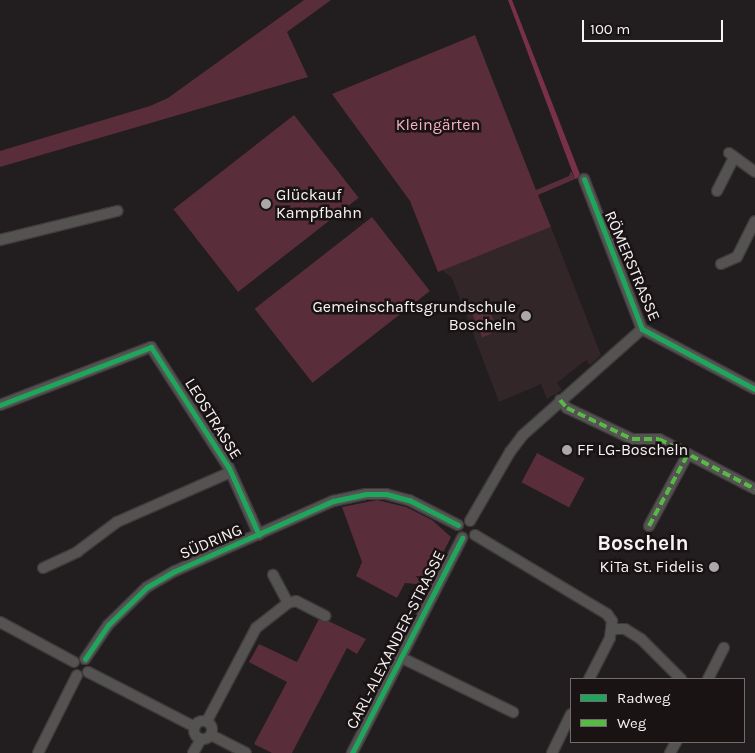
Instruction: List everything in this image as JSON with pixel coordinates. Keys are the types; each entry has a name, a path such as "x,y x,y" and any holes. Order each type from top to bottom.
{"street":[{"path":"717,191 732,156 755,172"},
{"name":"RÖMERSTRASSE","path":"584,179 642,329 755,388"},
{"path":"0,240 117,211"},
{"path":"721,264 737,257 755,221"},
{"path":"588,678 612,629 612,622 599,607 475,535 462,538 457,531 458,525 470,521 510,452 560,400 642,329"},
{"name":"LEOSTRASSE","path":"0,405 150,347 200,419 231,472 259,535"},
{"path":"560,400 568,408 632,439 659,439 755,488"},
{"path":"649,526 688,454"},
{"path":"43,568 77,552 117,522 231,472"},
{"name":"SÜDRING","path":"85,659 118,613 147,588 175,571 333,501 375,493 403,498 458,525"},
{"path":"470,521 475,526 475,535"},
{"name":"CARL-ALEXANDER-STRASSE","path":"352,753 462,538"},
{"path":"273,575 288,604"},
{"path":"207,722 256,628 288,604 296,601 325,616"},
{"path":"0,622 74,662 85,659 90,665 88,672"},
{"path":"612,629 625,629 641,639 679,678"},
{"path":"709,678 724,648"},
{"name":"CARL-ALEXANDER-STRASSE","path":"400,657 513,712"},
{"path":"74,662 72,668 77,675"},
{"path":"38,753 77,675 88,672 195,727"},
{"path":"552,753 570,716"},
{"path":"200,739 195,734 195,727 200,721 207,722 212,727 211,735"},
{"path":"193,753 200,739 211,735 246,753"}],"shaded area":[{"path":"508,0 512,0 581,177 575,179"},
{"name":"Gemeinschaftsgrundschule Boscheln","path":"551,227 601,355 590,365 586,360 557,383 562,390 547,399 541,384 499,402 452,278 442,270"}],"green space":[{"path":"304,0 331,0 287,32 308,77 0,167 0,151 150,106 168,98"},
{"name":"Kleingärten","path":"475,35 536,190 569,176 571,171 575,179 538,195 551,227 438,272 410,201 332,94"},
{"name":"Glückauf Kampfbahn","path":"294,115 359,198 238,292 173,209"},
{"name":"Glückauf Kampfbahn","path":"372,217 430,291 312,383 255,309"},
{"path":"487,305 498,331 482,337 471,312"},
{"path":"537,453 585,478 569,507 522,482"},
{"path":"377,500 406,507 432,520 451,537 427,585 405,583 397,598 356,576 362,562 342,507"},
{"path":"320,617 366,639 357,654 347,648 292,753 272,753 254,744 287,682 249,662 259,644 297,662"}],"marked path":[{"path":"560,400 567,408 632,439 659,439 755,489"},
{"path":"649,526 688,454"}],"cycle path":[{"path":"584,179 642,329 755,389"},
{"path":"0,405 151,347 229,468 259,535"},
{"path":"85,659 108,625 147,587 175,571 333,501 366,494 386,494 409,500 458,525"},
{"path":"352,753 462,538"}],"place":[{"name":"Glückauf Kampfbahn","path":"266,204"},
{"name":"Gemeinschaftsgrundschule Boscheln","path":"526,316"},
{"name":"FF LG-Boscheln","path":"567,450"},
{"name":"KiTa St. Fidelis","path":"714,567"}],"district":[{"name":"Boscheln","path":"643,543"}]}
